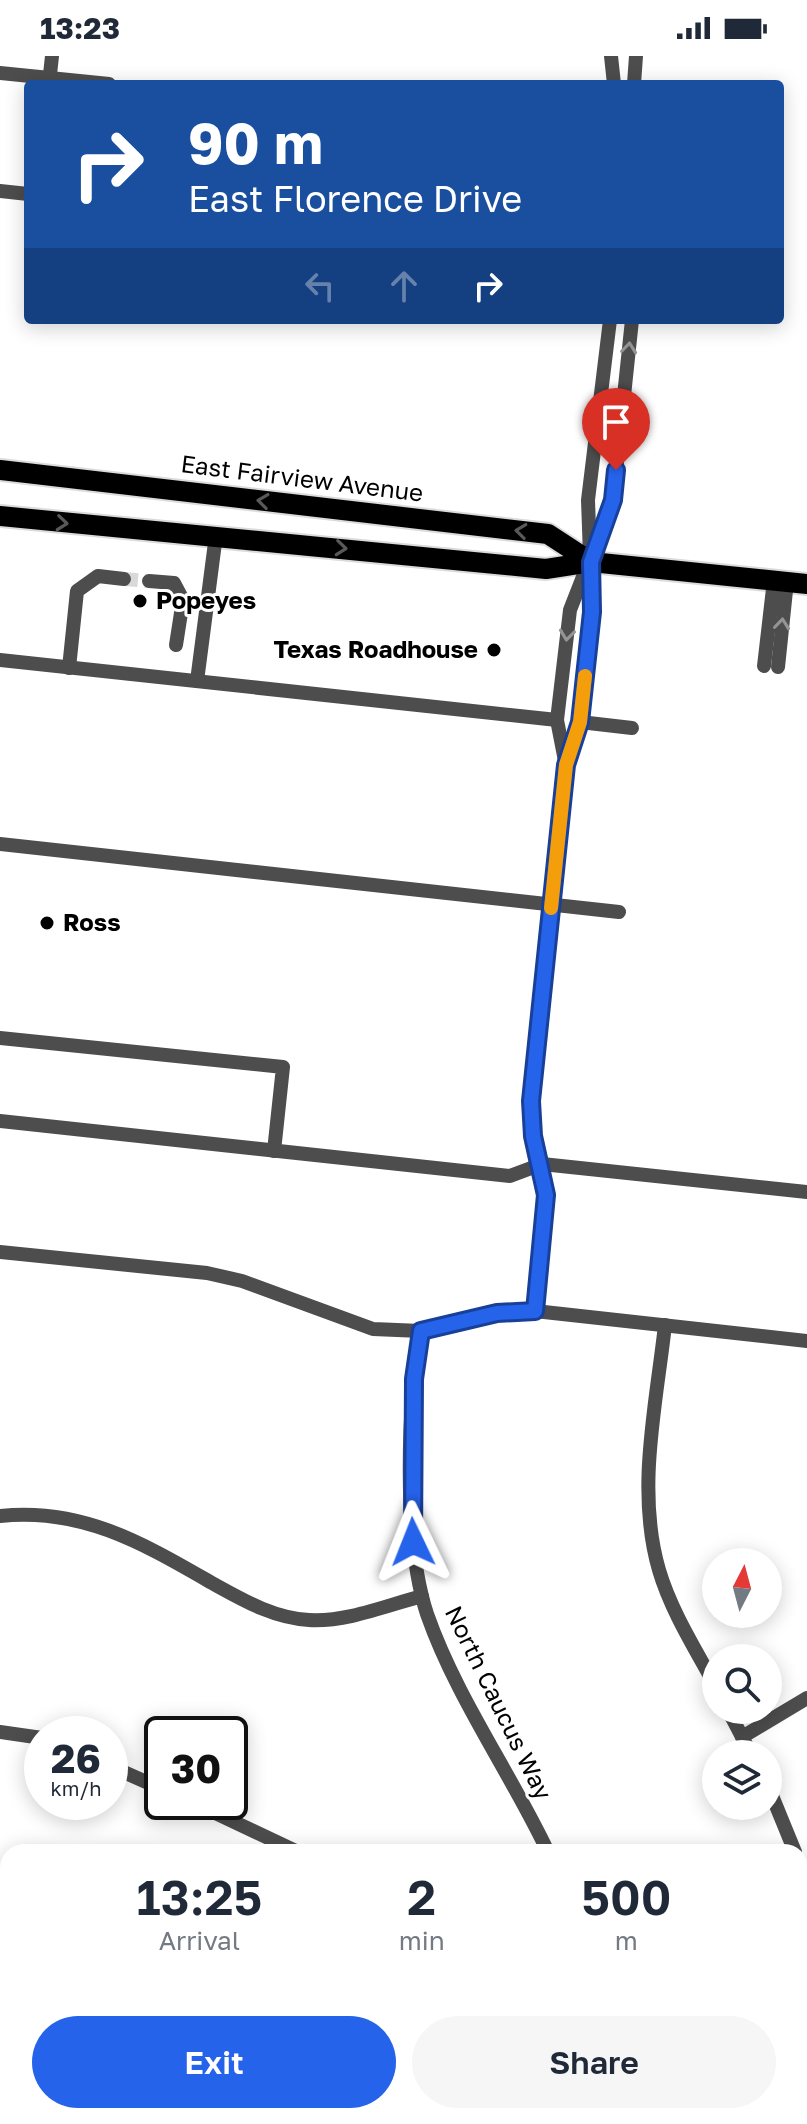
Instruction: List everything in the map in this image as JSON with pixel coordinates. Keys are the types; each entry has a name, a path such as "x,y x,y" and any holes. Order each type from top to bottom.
{"main road":[{"name":"East Fairview Avenue","path":"0,470 548,534 591,562"},
{"name":"East Fairview Avenue","path":"0,516 546,569 591,562 789,582"}],"street":[{"path":"50,80 52,56"},
{"path":"611,56 614,80"},
{"path":"634,80 636,56"},
{"path":"0,73 44,80"},
{"path":"0,191 24,194"},
{"path":"535,1311 546,1195 542,1164 533,1136 531,1101 566,765 580,722 592,612 588,500 610,324"},
{"path":"566,765 557,720 570,610 613,500 632,324"},
{"path":"197,681 216,535"},
{"path":"69,668 77,591 98,576 124,579"},
{"path":"149,581 174,583 178,588 183,600 176,645"},
{"path":"771,666 789,582"},
{"path":"0,660 557,720"},
{"path":"580,722 632,728"},
{"path":"0,844 619,912"},
{"path":"0,1038 283,1067 274,1151"},
{"path":"0,1121 510,1176 542,1164 807,1192"},
{"path":"0,1252 207,1273 242,1281 355,1324 388,1331 421,1331 497,1313 535,1311 807,1341"},
{"path":"665,1325 648,1480 652,1541 672,1603 702,1660"},
{"name":"North Caucus Way","path":"421,1331 414,1379 411,1524 422,1596 441,1648 544,1844"},
{"path":"0,1516 46,1514 103,1526 139,1541 247,1602 288,1617 347,1617 422,1596"},
{"path":"742,1737 807,1698"},
{"path":"735,1724 744,1740"},
{"path":"0,1732 24,1735"},
{"path":"230,1820 281,1844"},
{"path":"782,1820 792,1844"}],"tunnel":[{"path":"124,579 149,581"}],"slow traffic":[{"path":"551,908 566,765 580,722 585,676"}],"place":[{"name":"Popeyes","path":"140,601"},
{"name":"Texas Roadhouse","path":"494,650"},
{"name":"Ross","path":"47,923"}],"route":[{"path":"413,1542 414,1379 421,1331 497,1313 535,1311 546,1195 542,1164 533,1136 531,1101 566,765 580,722 592,612 591,562 613,500 616,470"}]}
